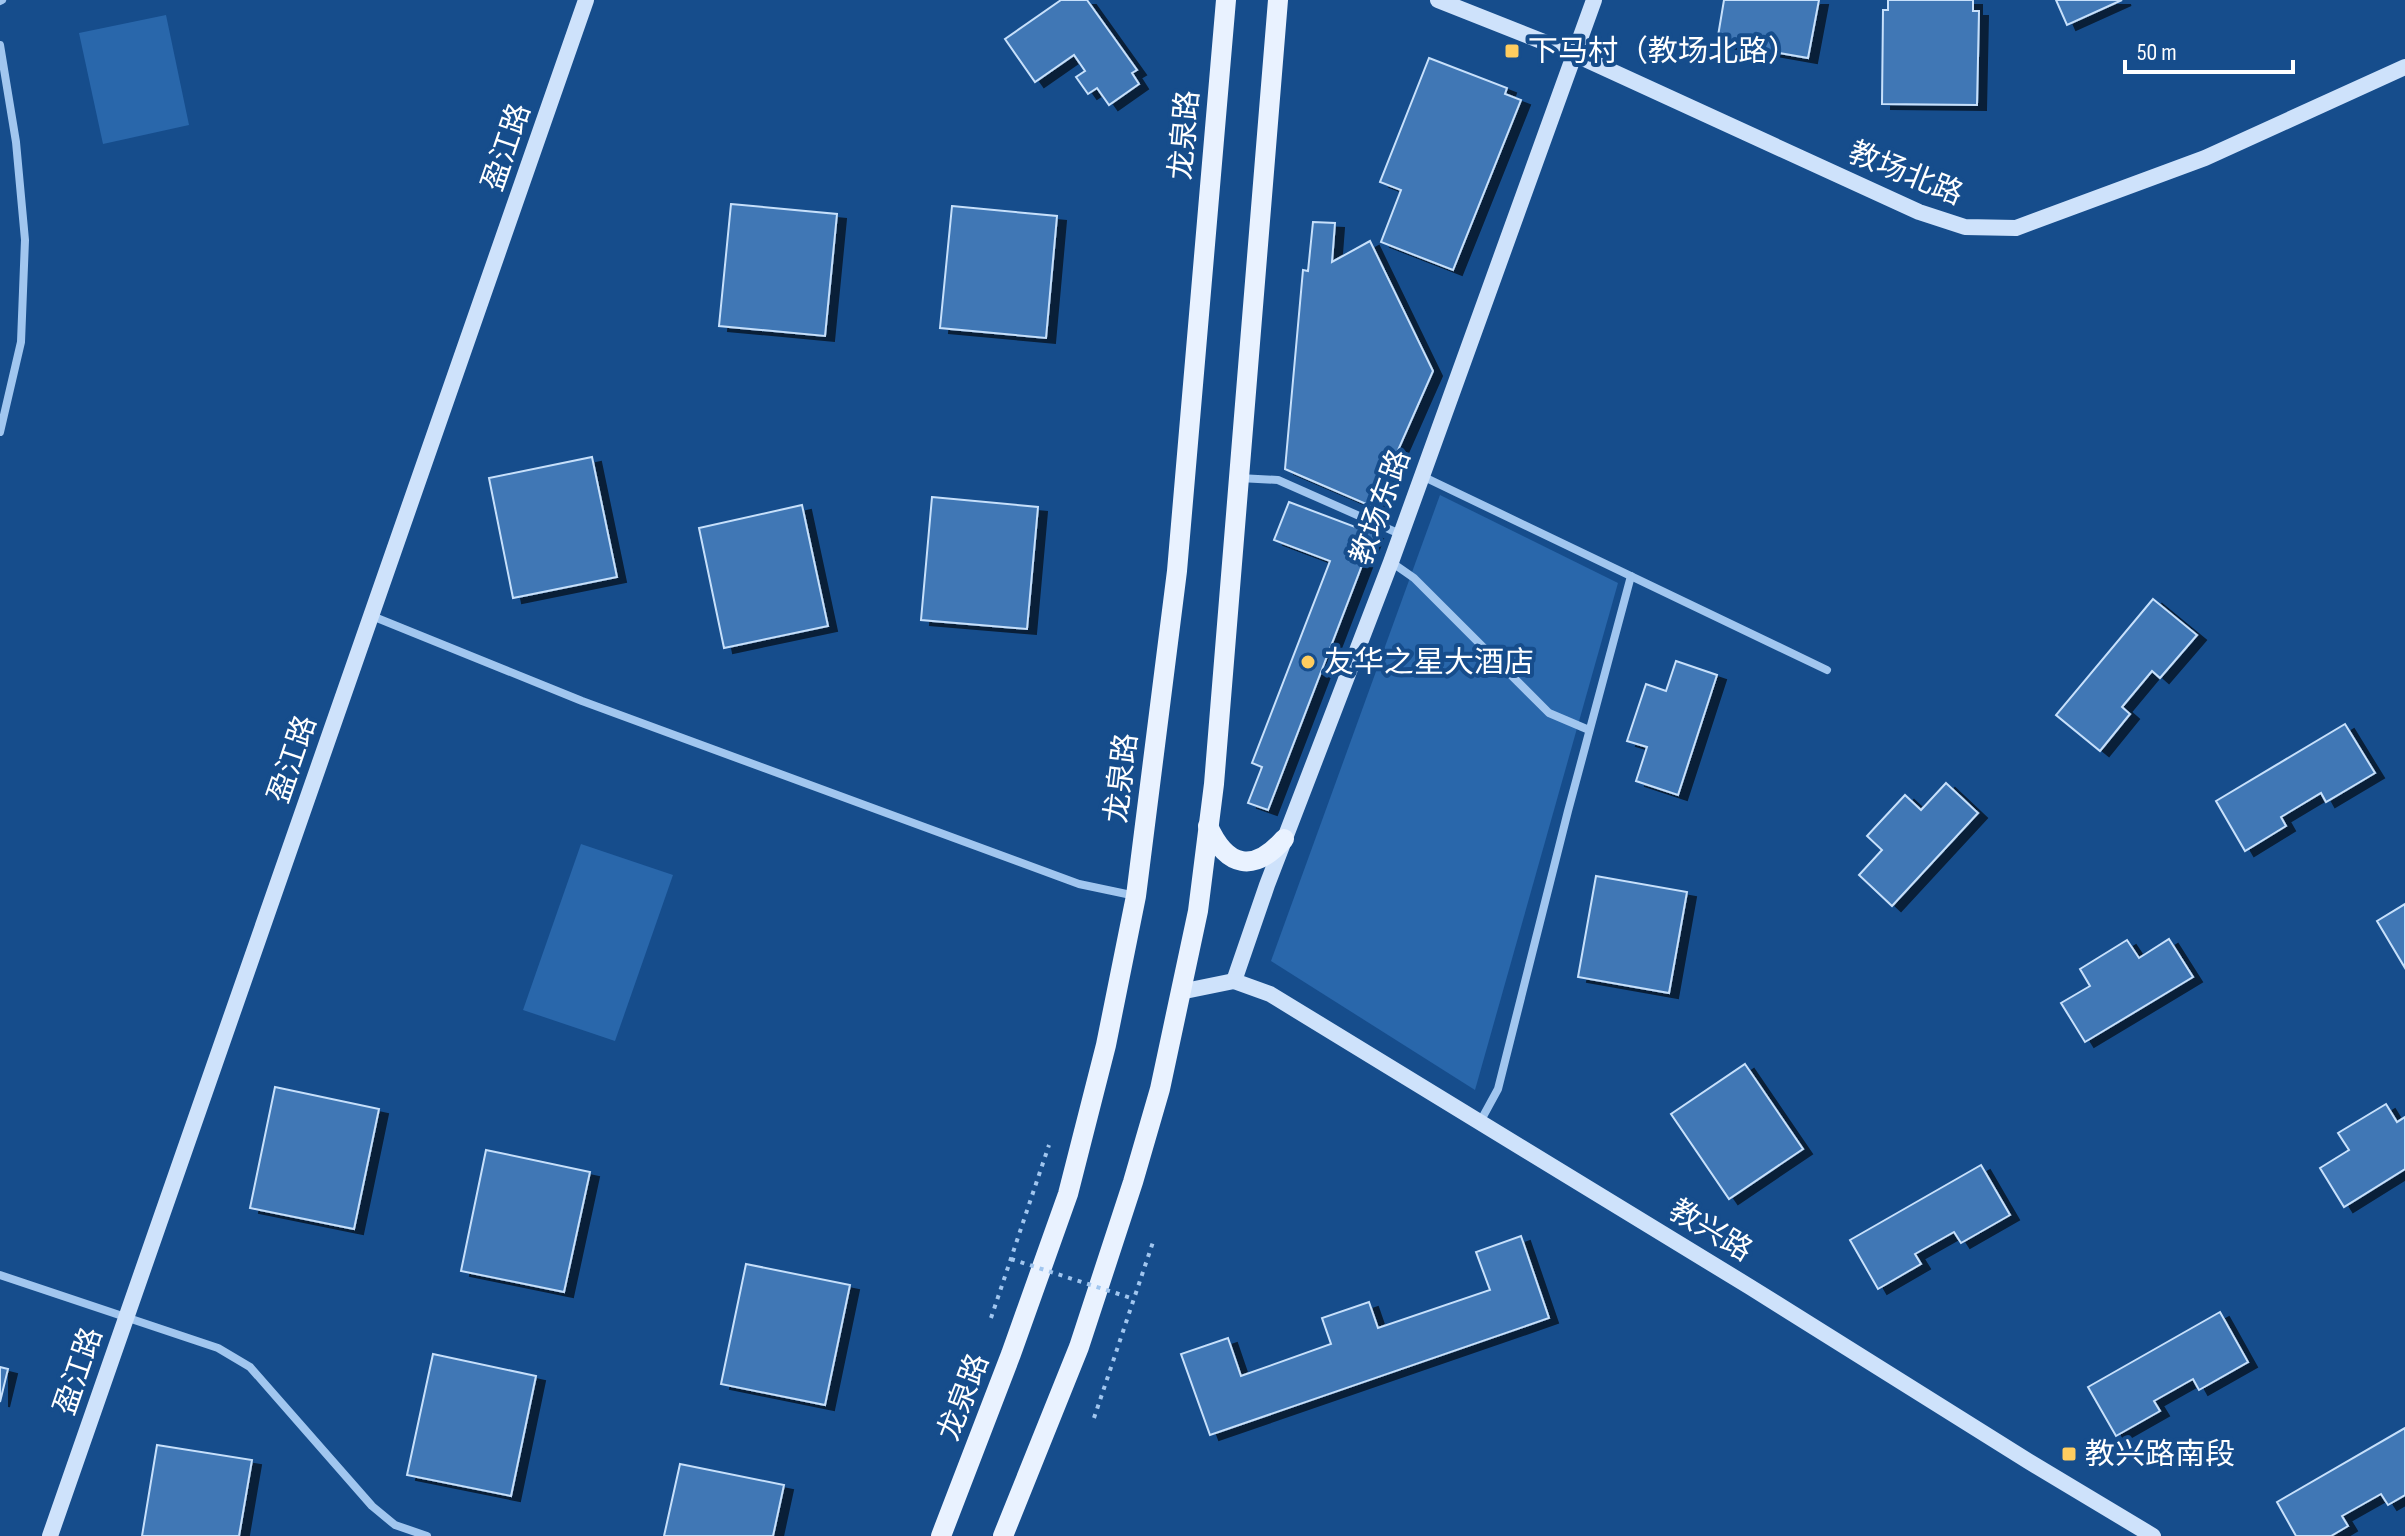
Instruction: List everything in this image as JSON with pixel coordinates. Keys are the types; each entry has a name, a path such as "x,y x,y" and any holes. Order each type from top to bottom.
{"main road":[{"name":"龙泉路","path":"941,1536 1068,1194 1106,1045 1136,896 1177,571 1226,0"},
{"path":"1003,1536 1079,1347 1129,1197 1160,1089 1198,911 1208,826 1278,0"},
{"path":"1208,826 1222,851 1238,860 1249,861 1270,855 1284,839"}],"street":[{"name":"盈江路","path":"50,1536 586,0"},
{"name":"教场北路","path":"1438,0 1574,54 1919,212 1965,227 2016,228 2205,158 2405,67"},
{"name":"教场东路","path":"1234,981 1284,839 1391,562 1594,0"},
{"path":"0,45 16,142 25,240 21,342 0,432"},
{"path":"1422,476 1827,670"},
{"path":"1238,478 1278,480 1400,534"},
{"path":"1391,562 1414,578 1549,713 1589,730"},
{"path":"1480,1122 1498,1089 1631,576"},
{"path":"372,616 582,701 1079,884 1136,896"},
{"path":"1180,992 1234,981"},
{"name":"教兴路","path":"1234,981 1270,994 2153,1536"},
{"path":"0,1275 218,1348 250,1367 372,1506 395,1525 427,1536"}],"path":[{"path":"991,1318 1049,1145"},
{"path":"1094,1418 1154,1239"},
{"path":"1011,1259 1134,1299"}],"shaded area":[{"path":"166,15 189,125 103,144 79,33"},
{"path":"1440,495 1618,583 1475,1090 1271,961"},
{"path":"581,844 673,875 615,1041 523,1010"}],"building":[{"path":"1061,0 1087,0 1137,70 1132,73 1139,84 1109,105 1097,88 1088,94 1076,77 1085,71 1074,55 1035,82 1005,39"},
{"path":"1724,0 1819,0 1808,58 1717,42"},
{"path":"1888,0 1973,0 1973,11 1979,11 1977,105 1882,104 1883,10 1888,10"},
{"path":"2056,0 2122,0 2067,25"},
{"path":"1429,58 1507,88 1505,94 1521,100 1453,270 1381,242 1401,190 1380,182"},
{"path":"731,204 837,214 825,336 719,326"},
{"path":"952,206 1057,216 1046,338 940,328"},
{"path":"1313,222 1335,223 1332,262 1370,241 1433,371 1373,507 1285,469 1303,270 1308,271"},
{"path":"592,457 617,577 513,598 489,478"},
{"path":"932,497 1038,507 1027,629 921,620"},
{"name":"友华之星大酒店","path":"1289,502 1374,534 1268,810 1248,803 1262,767 1252,763 1330,561 1274,540"},
{"path":"802,505 828,626 724,648 699,528"},
{"path":"2153,599 2197,635 2160,678 2152,671 2122,707 2130,714 2100,751 2056,715"},
{"path":"1676,661 1717,675 1678,795 1636,781 1647,747 1627,741 1646,684 1666,691"},
{"path":"2345,724 2375,773 2326,802 2321,793 2281,817 2286,826 2245,851 2216,801"},
{"path":"1946,783 1978,813 1892,906 1859,875 1882,850 1867,836 1905,795 1921,810"},
{"path":"1596,876 1687,892 1669,993 1578,977"},
{"path":"2405,904 2405,968 2377,921"},
{"path":"2169,939 2193,977 2085,1042 2061,1003 2090,986 2080,969 2127,940 2139,958"},
{"path":"1745,1064 1803,1149 1729,1199 1671,1114"},
{"path":"275,1087 379,1109 354,1229 250,1208"},
{"path":"2386,1104 2397,1122 2405,1117 2405,1169 2344,1207 2320,1168 2349,1150 2338,1133"},
{"path":"486,1150 590,1172 564,1292 461,1271"},
{"path":"1981,1165 2010,1215 1961,1243 1954,1232 1915,1254 1921,1264 1878,1289 1850,1240"},
{"path":"1521,1236 1549,1318 1210,1435 1181,1354 1228,1338 1241,1376 1331,1344 1322,1318 1369,1302 1378,1328 1490,1290 1476,1252"},
{"path":"746,1264 850,1285 825,1405 721,1384"},
{"path":"2220,1312 2248,1362 2199,1390 2193,1379 2154,1401 2160,1411 2116,1436 2088,1387"},
{"path":"433,1354 536,1376 511,1496 407,1475"},
{"path":"0,1367 8,1369 0,1402"},
{"path":"2405,1428 2405,1495 2388,1505 2381,1494 2342,1516 2348,1526 2331,1536 2296,1536 2277,1502"},
{"path":"157,1445 252,1460 239,1536 142,1536"},
{"path":"680,1464 784,1485 773,1536 664,1536"}],"place":[{"name":"下马村（教场北路）","path":"1512,51"},
{"name":"友华之星大酒店","path":"1308,662"},
{"name":"教兴路南段","path":"2069,1454"}]}
